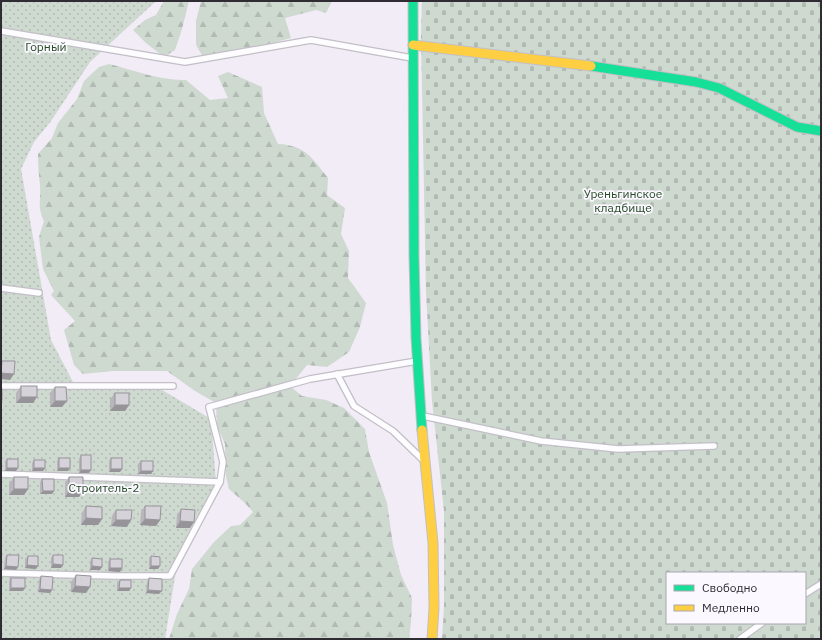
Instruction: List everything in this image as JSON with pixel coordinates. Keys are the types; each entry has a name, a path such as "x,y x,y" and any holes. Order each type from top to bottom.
{"main road":[{"path":"413,1 412,58 414,264 417,361 433,543 434,608 432,639"},
{"path":"413,45 594,66 696,82 719,88 797,127 821,131"}],"lane":[{"path":"1,31 185,62 311,40 412,58"},
{"path":"1,288 40,293"},
{"path":"1,573 170,576 220,482 223,462 209,408 310,378 417,361"},
{"path":"337,374 354,406 393,431 425,462"},
{"path":"1,386 173,386"},
{"path":"421,416 541,441 618,450 714,446"},
{"path":"1,474 220,482"},
{"path":"806,593 821,584"},
{"path":"740,639 761,624"}],"green space":[{"name":"Строитель-2","path":"1,1 156,1 90,62 51,121 34,142 21,169 51,340 74,384 157,387 211,419 217,495 177,564 165,639 1,639"},
{"path":"164,1 189,1 175,50 164,57 146,43 133,30 145,20 156,15"},
{"path":"201,1 332,1 326,13 316,10 285,18 291,38 241,50 206,62 196,45 196,21"},
{"name":"Уреньгинское кладбище","path":"422,1 821,1 821,639 442,639 444,607 444,511 432,401 426,292 421,36"},
{"path":"109,64 147,75 167,79 186,80 210,100 228,98 218,76 228,72 262,87 264,113 278,144 295,147 308,154 328,178 327,195 345,208 341,234 349,251 348,278 366,303 360,327 349,352 327,367 307,365 290,386 302,396 326,400 344,408 365,429 369,452 387,503 393,545 401,575 412,598 409,639 169,639 177,614 189,589 192,569 214,542 231,526 240,525 253,512 229,489 226,476 225,444 217,426 216,403 195,391 167,371 113,371 83,374 74,365 64,330 75,321 51,295 54,291 43,269 39,237 44,221 40,208 38,154 52,138 58,123 77,99 84,81 99,67"}],"building":[{"path":"2,361 15,361 14,374 1,373"},
{"path":"21,386 37,386 37,397 21,397"},
{"path":"55,387 66,387 67,401 55,401"},
{"path":"2,389 2,400 1,400"},
{"path":"115,393 129,393 129,405 115,405"},
{"path":"81,455 91,455 91,470 81,470"},
{"path":"59,458 70,458 70,468 59,468"},
{"path":"111,458 122,458 122,469 111,469"},
{"path":"7,459 18,459 18,468 7,468"},
{"path":"34,460 45,460 45,468 34,468"},
{"path":"141,461 153,461 153,471 141,471"},
{"path":"14,477 28,477 28,489 14,489"},
{"path":"69,477 83,477 83,490 69,491"},
{"path":"42,479 54,479 54,491 43,491"},
{"path":"86,506 102,507 102,519 86,518"},
{"path":"145,506 161,506 160,520 145,519"},
{"path":"181,509 195,510 194,522 180,521"},
{"path":"116,510 132,510 131,520 116,520"},
{"path":"7,555 19,555 18,567 6,566"},
{"path":"53,555 63,555 63,565 53,564"},
{"path":"28,556 38,556 38,566 27,565"},
{"path":"151,556 160,557 160,566 151,566"},
{"path":"92,558 102,559 102,567 92,566"},
{"path":"110,559 122,559 122,568 110,568"},
{"path":"76,575 91,576 90,587 75,586"},
{"path":"41,576 53,577 52,590 40,589"},
{"path":"11,578 25,578 25,588 11,588"},
{"path":"149,578 162,579 162,591 148,590"},
{"path":"120,580 131,580 131,588 119,588"}],"traffic: fast":[{"path":"413,1 414,256 416,338 422,430"},
{"path":"591,66 696,82 719,88 797,127 821,131"}],"traffic: slow":[{"path":"413,45 591,66"},
{"path":"422,430 433,543 434,608 432,639"}],"park label":[{"name":"Горный","path":"46,46"}]}
